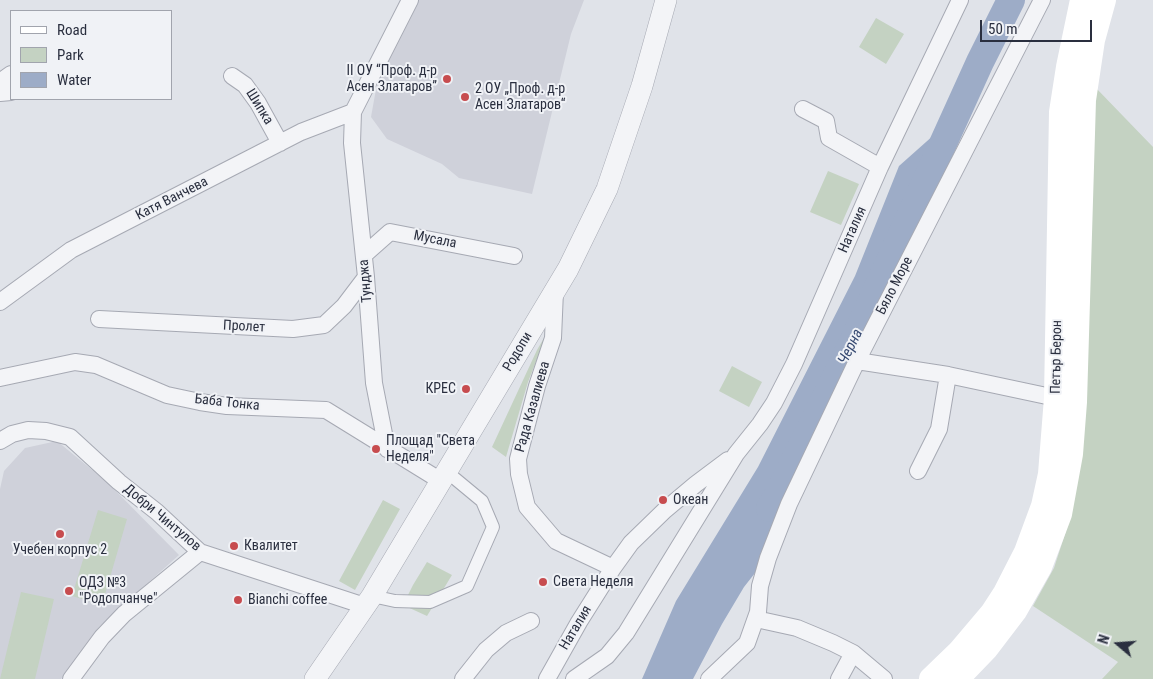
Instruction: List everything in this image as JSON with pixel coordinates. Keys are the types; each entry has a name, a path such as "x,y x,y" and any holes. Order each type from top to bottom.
{"main road":[{"name":"Петър Берон","path":"931,679 959,652 992,613 1005,593 1026,552 1043,506 1050,474 1056,398 1061,112 1082,0"},
{"name":"Петър Берон","path":"957,679 986,649 1015,611 1040,567 1060,514 1071,454 1075,402 1084,100 1093,40 1104,0"}],"street":[{"path":"353,112 410,0"},
{"name":"Родопи","path":"316,679 369,601 568,269 607,189 642,86 666,0"},
{"name":"Наталия","path":"574,679 607,656 626,633 736,454 774,403 794,364 880,167 960,0"},
{"name":"Бяло Море","path":"709,679 747,644 756,619 760,586 789,504 857,361 1042,0"},
{"name":"Шипка","path":"232,76 245,85 280,143"},
{"path":"803,109 826,121 829,138 880,167"},
{"name":"Катя Ванчева","path":"0,302 71,250 301,132 353,112"},
{"name":"Тунджа","path":"353,112 352,143 364,255 374,383 387,449"},
{"name":"Мусала","path":"364,255 390,232 514,256"},
{"name":"Пролет","path":"99,319 293,329 324,325 344,306 366,277"},
{"name":"Рада Казалиева","path":"556,289 553,338 537,386 518,459 519,474 527,507 556,541 613,568"},
{"path":"857,361 948,375 1056,398"},
{"name":"Баба Тонка","path":"0,378 75,362 96,365 167,395 200,402 227,406 326,410 387,449 444,476"},
{"path":"918,471 939,429 948,375"},
{"name":"Добри Чинтулов","path":"0,441 12,434 28,430 46,430 70,437 200,552 369,601"},
{"name":"Наталия","path":"547,679 579,622 613,568 640,533 696,484 736,454"},
{"path":"369,601 430,602 467,586 493,527 482,501 444,476"},
{"path":"71,679 102,637 124,614 200,552"},
{"path":"756,619 796,628 833,643 853,653 884,679"},
{"path":"463,679 486,650 506,632 531,621"},
{"path":"839,679 853,653"}],"shaded area":[{"name":"2 ОУ „Проф. д-р Асен Златаров“","path":"419,0 584,0 571,34 532,194 459,178 442,164 387,139 371,117 378,78"},
{"name":"ОДЗ №3 \"Родопчанче\"","path":"57,441 108,483 179,555 99,627 61,679 0,679 0,489 4,471 25,448"}],"green space":[{"path":"876,18 904,34 886,64 859,47"},
{"path":"1096,88 1153,147 1153,679 1102,679 1118,662 1033,606 1054,568 1066,531"},
{"path":"828,171 859,184 841,225 810,212"},
{"path":"548,331 528,382 506,457 492,447 537,350"},
{"path":"732,366 762,382 749,407 719,391"},
{"path":"383,500 400,509 355,590 339,581"},
{"path":"98,510 127,519 102,605 72,596"},
{"path":"427,562 452,575 427,616 403,605"},
{"path":"21,592 54,599 35,679 0,679"}],"water":[{"path":"935,134 911,205 787,454 787,494 766,559 744,587 693,679 642,679 676,601 758,467 855,276 899,166"}],"waterway":[{"name":"Черна","path":"770,508 854,340 980,62 1011,0"}],"place":[{"name":"II ОУ “Проф. д-р Асен Златаров”","path":"447,79"},
{"name":"2 ОУ „Проф. д-р Асен Златаров“","path":"465,97"},
{"name":"КРЕС","path":"466,389"},
{"name":"Площад \"Света Неделя\"","path":"376,449"},
{"name":"Океан","path":"663,500"},
{"name":"Учебен корпус 2","path":"60,534"},
{"name":"Квалитет","path":"234,546"},
{"name":"Света Неделя","path":"543,582"},
{"name":"ОДЗ №3 \"Родопчанче\"","path":"69,591"},
{"name":"Bianchi coffee","path":"238,600"}]}
